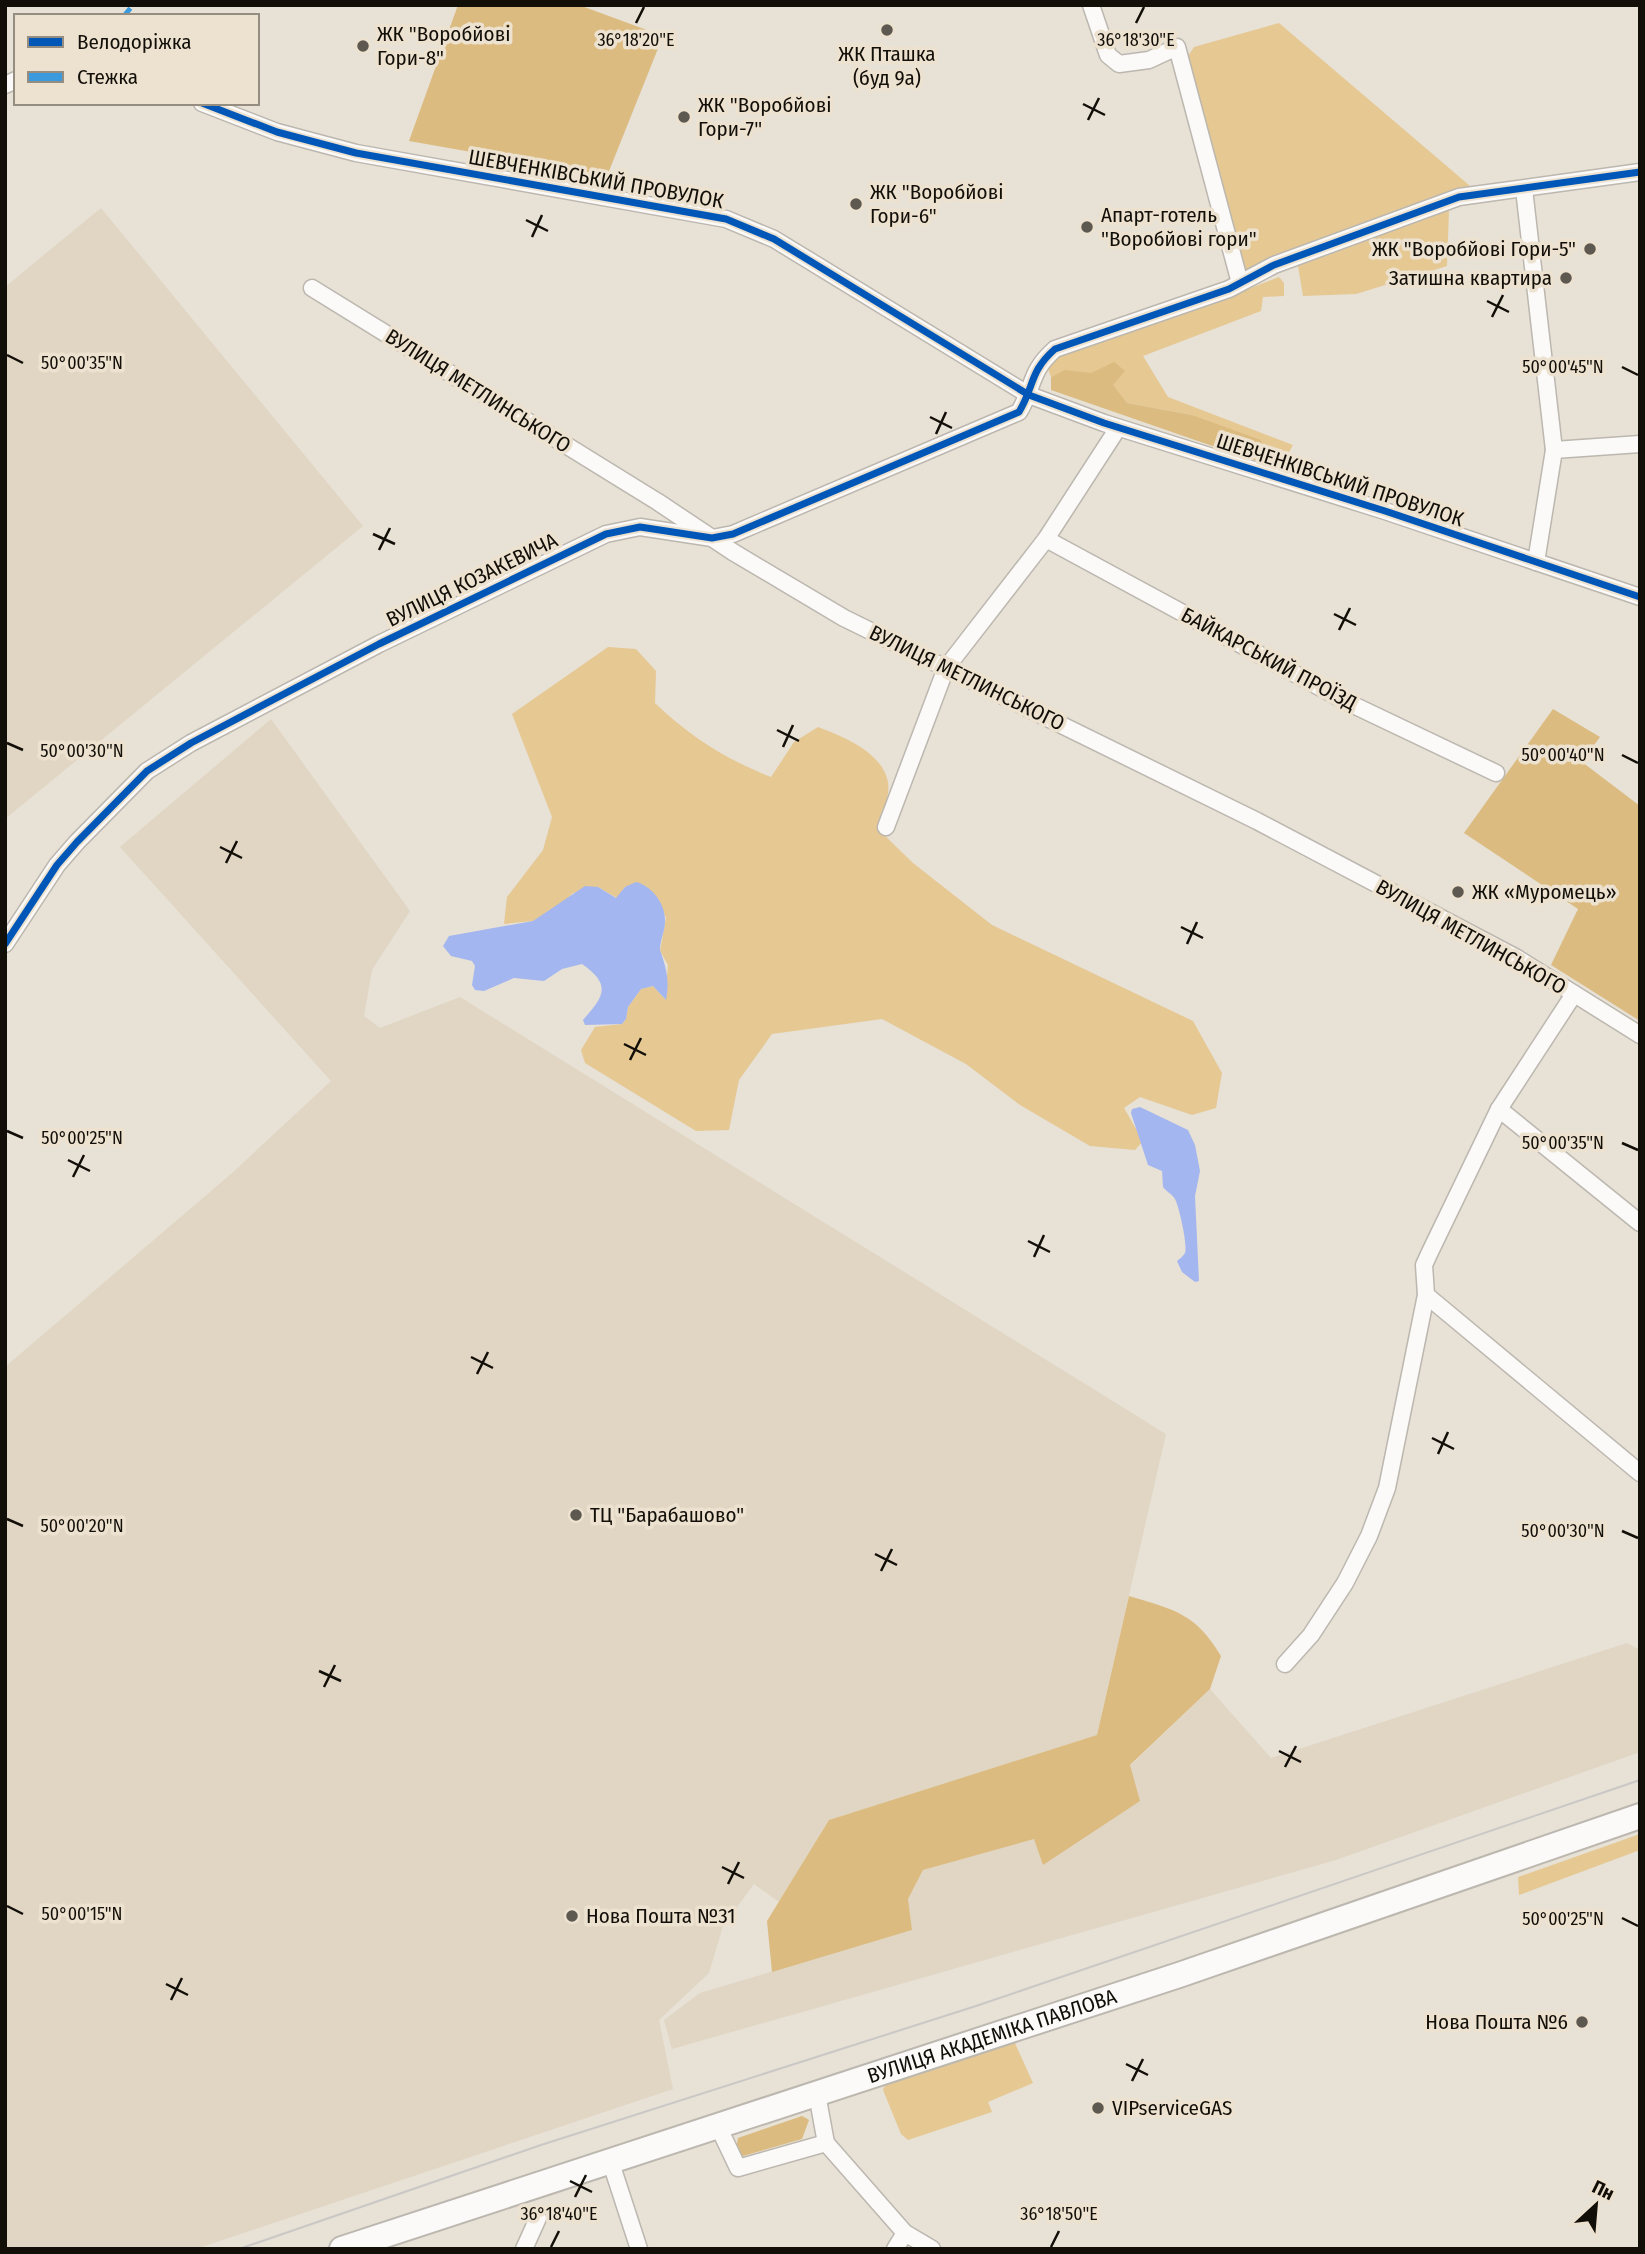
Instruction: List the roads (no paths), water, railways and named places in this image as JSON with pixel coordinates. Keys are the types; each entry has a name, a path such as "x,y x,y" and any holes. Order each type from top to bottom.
{"main road":[{"name":"ВУЛИЦЯ АКАДЕМІКА ПАВЛОВА","path":"342,2249 817,2094 1017,2025 1179,1975 1640,1816"}],"street":[{"path":"1091,5 1108,55 1119,64 1149,60 1177,47 1235,286"},
{"name":"ШЕВЧЕНКІВСЬКИЙ ПРОВУЛОК","path":"207,105 277,132 356,153 726,219 774,239 1029,395 1118,428 1640,597"},
{"path":"1029,395 1037,366 1055,349 1235,286 1273,265 1459,197 1640,172"},
{"path":"1524,189 1554,450 1536,562"},
{"name":"ВУЛИЦЯ МЕТЛИНСЬКОГО","path":"312,288 844,618 1257,821 1517,958 1640,1035"},
{"name":"ВУЛИЦЯ КОЗАКЕВИЧА","path":"5,944 57,865 78,842 148,771 191,743 379,644 606,534 640,527 712,538 733,534 1018,412 1029,395"},
{"path":"886,827 946,668 1046,539 1118,428"},
{"path":"1554,450 1640,444"},
{"name":"БАЙКАРСЬКИЙ ПРОЇЗД","path":"1046,539 1347,702 1496,773"},
{"path":"1285,1664 1311,1635 1345,1583 1369,1536 1387,1488 1426,1295 1423,1280 1430,1252 1499,1109 1574,994"},
{"path":"1499,1109 1640,1223"},
{"path":"1426,1295 1640,1473"},
{"path":"817,2094 826,2143 905,2232 932,2249"},
{"path":"718,2126 738,2168 826,2143"},
{"path":"610,2160 639,2249"},
{"path":"524,2249 538,2218"},
{"path":"895,2249 905,2232"}],"water":[{"path":"636,882 652,892 665,915 660,950 668,987 666,1000 653,986 641,989 628,1007 626,1019 622,1024 585,1025 583,1020 596,1004 602,991 598,978 582,964 562,969 544,981 514,978 484,991 475,990 472,985 475,966 472,961 451,956 443,946 449,936 533,921 585,886 598,887 616,898 625,887"},
{"path":"1140,1107 1188,1130 1195,1145 1200,1171 1195,1196 1199,1281 1195,1282 1182,1272 1177,1261 1186,1249 1181,1217 1175,1199 1163,1187 1162,1171 1148,1165 1131,1113 1132,1109"}],"tram line":[{"path":"239,2249 541,2145 976,2006 1640,1780"}],"place":[{"name":"ЖК Пташка (буд 9а)","path":"887,30"},
{"name":"ЖК \"Воробйові Гори-8\"","path":"363,46"},
{"name":"ЖК \"Воробйові Гори-7\"","path":"684,117"},
{"name":"ЖК \"Воробйові Гори-6\"","path":"856,204"},
{"name":"Апарт-готель \"Воробйові гори\"","path":"1087,227"},
{"name":"ЖК \"Воробйові Гори-5\"","path":"1590,249"},
{"name":"Затишна квартира","path":"1566,278"},
{"name":"ЖК «Муромець»","path":"1458,892"},
{"name":"ТЦ \"Барабашово\"","path":"576,1515"},
{"name":"Нова Пошта №31","path":"572,1916"},
{"name":"Нова Пошта №6","path":"1582,2022"},
{"name":"VIPserviceGAS","path":"1098,2108"}]}
